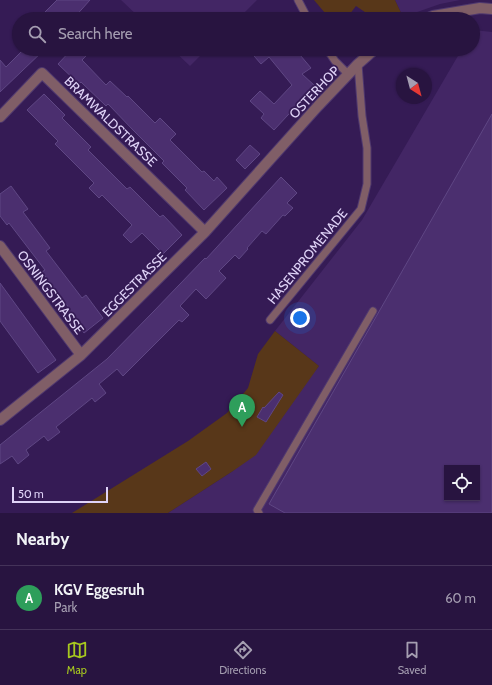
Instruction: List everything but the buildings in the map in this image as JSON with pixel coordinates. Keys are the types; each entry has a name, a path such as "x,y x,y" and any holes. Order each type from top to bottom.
{"street":[{"path":"454,12 480,8 492,9"},
{"name":"OSTERHOP","path":"275,155 348,74 367,56"},
{"name":"BRAMWALDSTRASSE","path":"0,117 42,73 205,232"},
{"name":"EGGESTRASSE","path":"0,420 81,355 205,232 275,155"},
{"name":"OSNINGSTRASSE","path":"0,246 81,355"}],"lane":[{"path":"298,0 304,12"},
{"path":"332,56 348,74"},
{"name":"HASENPROMENADE","path":"270,320 362,209 367,184 366,148 358,64"},
{"path":"259,513 257,510 374,311"}],"shaded area":[{"path":"121,0 257,0 245,12 134,12"},
{"path":"314,0 395,0 401,12 365,12 356,6 351,12 324,12"},
{"path":"395,0 460,0 440,4 417,12 401,12"},
{"path":"480,31 492,32 492,513 168,513 233,471 319,366 275,331 362,220 430,104 432,104 432,100 458,56 480,56"},
{"path":"179,56 200,56 190,66"},
{"path":"275,331 319,366 256,455 168,513 72,513 188,441 227,413 248,388 258,354"}],"place":[{"name":"KGV Eggesruh","path":"242,427"}]}
